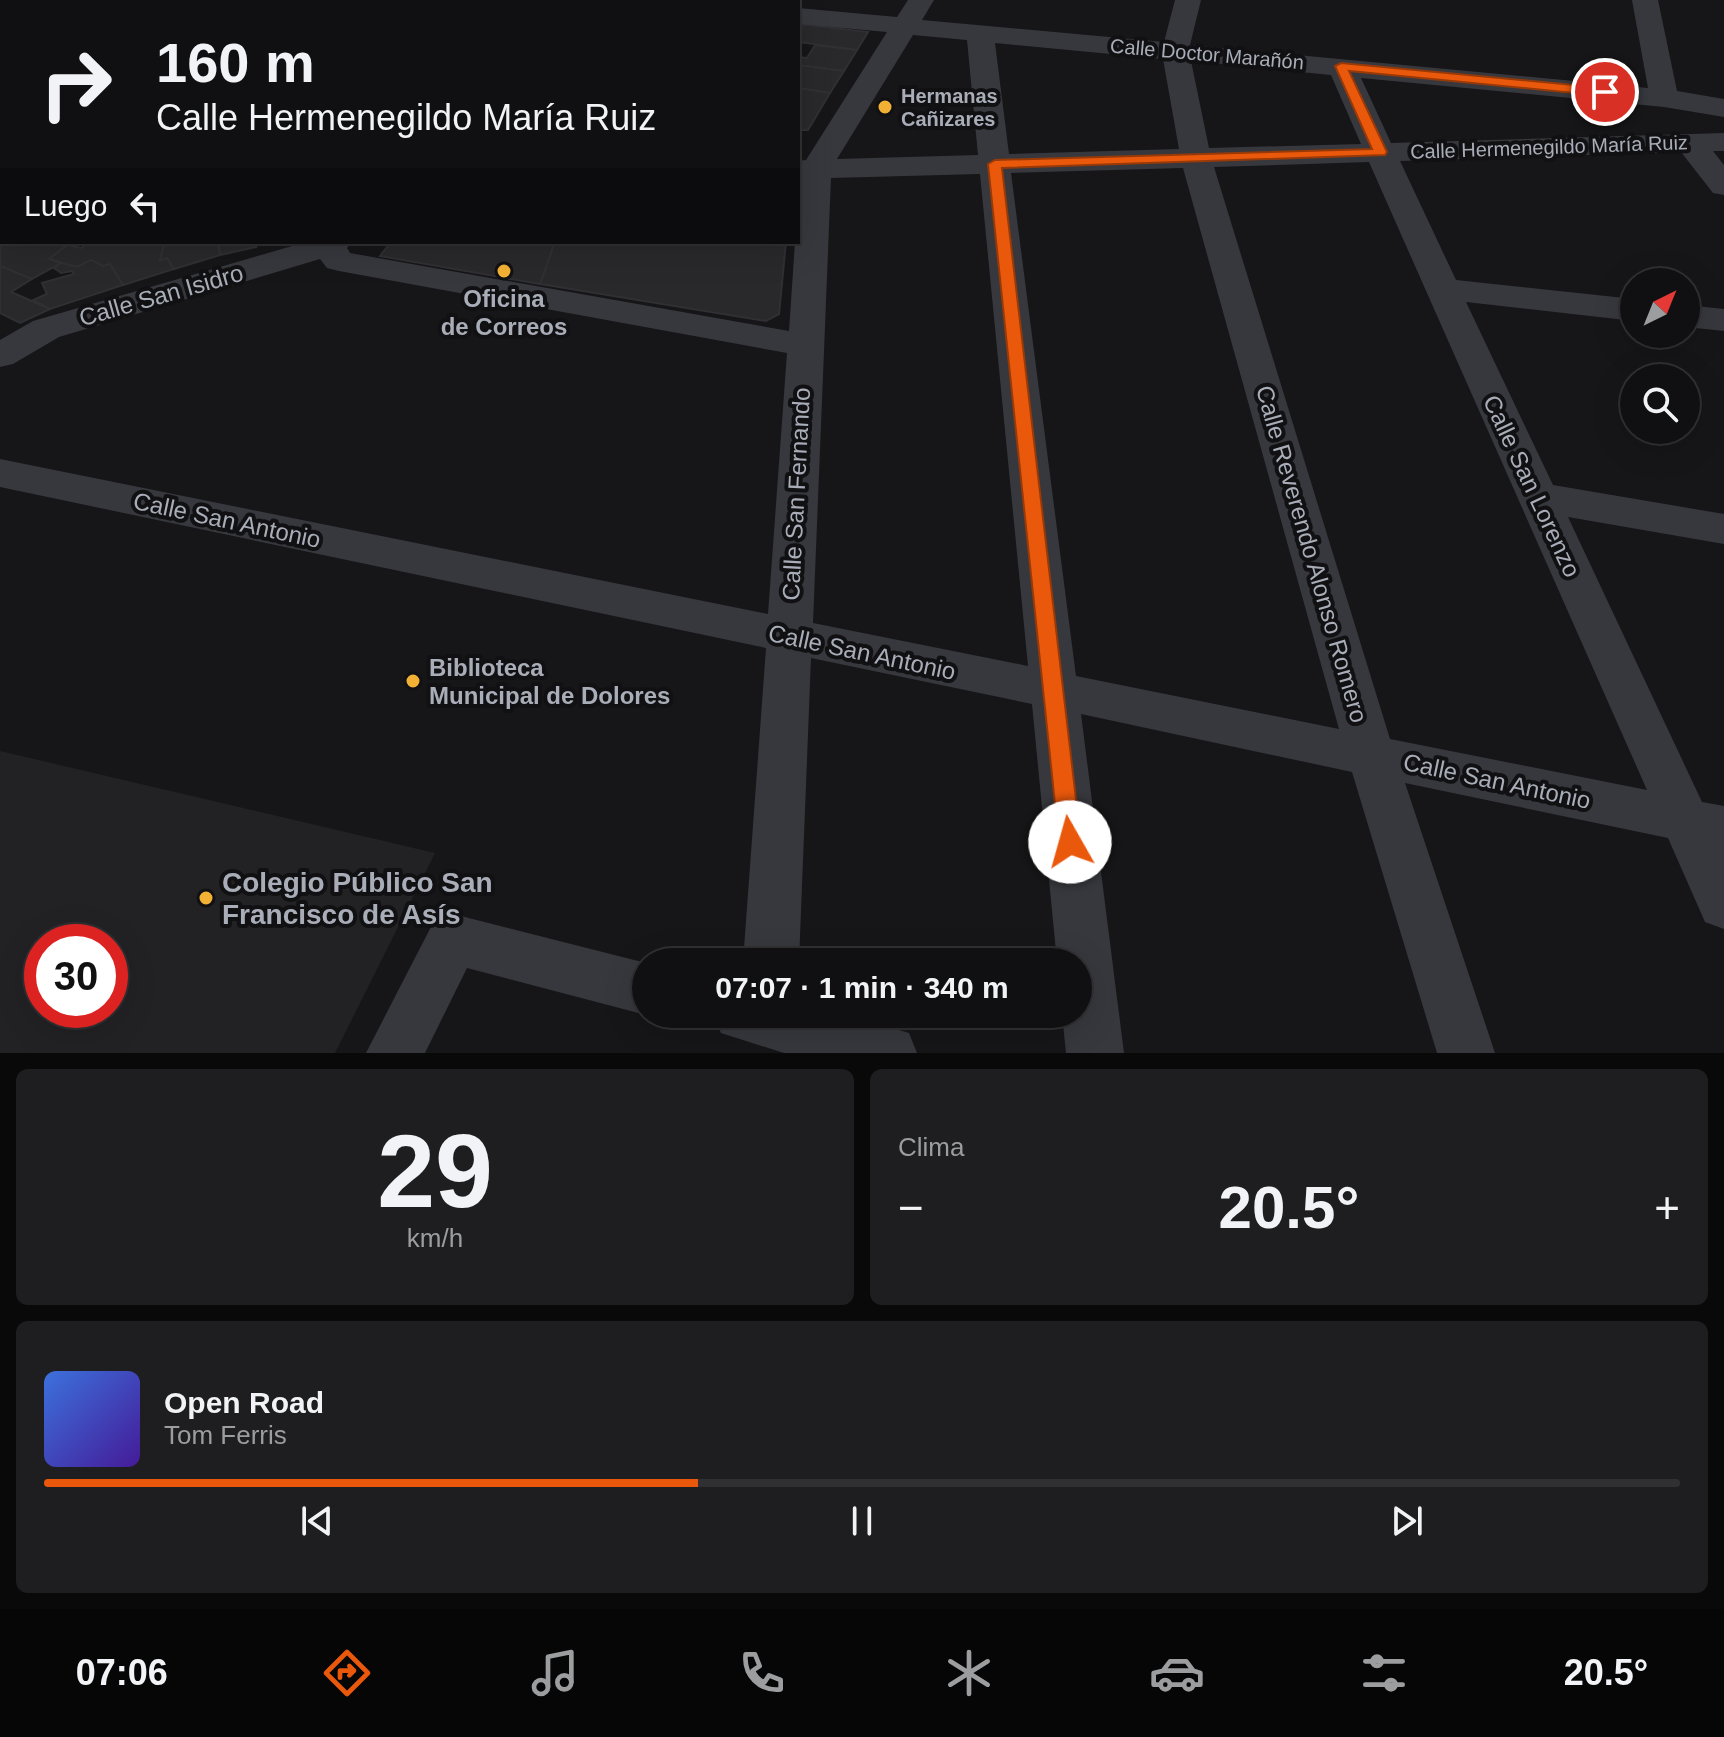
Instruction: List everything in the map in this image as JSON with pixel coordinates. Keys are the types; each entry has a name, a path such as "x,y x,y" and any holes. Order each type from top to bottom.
{"street":[{"path":"807,170 921,0"},
{"path":"1175,51 1188,0"},
{"path":"1645,0 1664,98"},
{"name":"Calle Doctor Marañón","path":"800,16 1664,98 1724,108"},
{"path":"980,33 1095,1053"},
{"name":"Calle Reverendo Alonso Romero","path":"1175,51 1196,159 1371,755 1466,1053"},
{"name":"Calle San Lorenzo","path":"1341,66 1537,497 1704,824 1724,905"},
{"path":"1689,142 1724,186"},
{"name":"Calle Hermenegildo María Ruiz","path":"807,170 1724,142"},
{"name":"Calle San Fernando","path":"772,948 804,345 807,170"},
{"path":"331,244 339,261 804,345"},
{"name":"Calle San Isidro","path":"0,356 46,329 331,244"},
{"path":"1443,289 1620,308"},
{"path":"1700,317 1724,320"},
{"name":"Calle San Antonio","path":"0,473 1704,824"},
{"path":"1537,497 1724,529"},
{"path":"395,1053 453,939 632,985"},
{"path":"769,1028 888,1053"}],"shaded area":[{"name":"Colegio Público San Francisco de Asís","path":"0,751 435,853 335,1053 0,1053"}],"building":[{"path":"800,24 868,32 857,50 800,42"},
{"path":"815,45 857,50 844,71 800,65 800,57 807,58"},
{"path":"800,65 844,71 830,93 800,88"},
{"path":"800,88 830,93 808,130 800,130"},
{"path":"0,244 67,245 49,259 61,263 32,279 0,266"},
{"path":"87,244 164,245 160,260 167,258 174,269 123,285 110,264 103,266 91,260 77,267 49,259 67,245 81,248"},
{"path":"218,244 220,255 174,269 167,258 160,260 164,245"},
{"path":"218,244 258,244 256,247 220,255"},
{"path":"389,244 554,244 540,284 380,256"},
{"path":"554,244 786,244 779,314 766,321 540,284"},
{"path":"91,260 103,266 110,264 123,285 50,309 33,300 47,294 42,283 74,274 72,271 61,273 54,268 61,263 77,267"},
{"path":"0,266 32,279 11,292 50,309 20,323 0,313"}],"place":[{"name":"Hermanas Cañizares","path":"885,107"},
{"name":"Oficina de Correos","path":"504,271"},
{"name":"Biblioteca Municipal de Dolores","path":"413,681"},
{"name":"Colegio Público San Francisco de Asís","path":"206,898"}],"route":[{"path":"1070,842 995,164 1380,152 1341,66 1605,92"}]}
